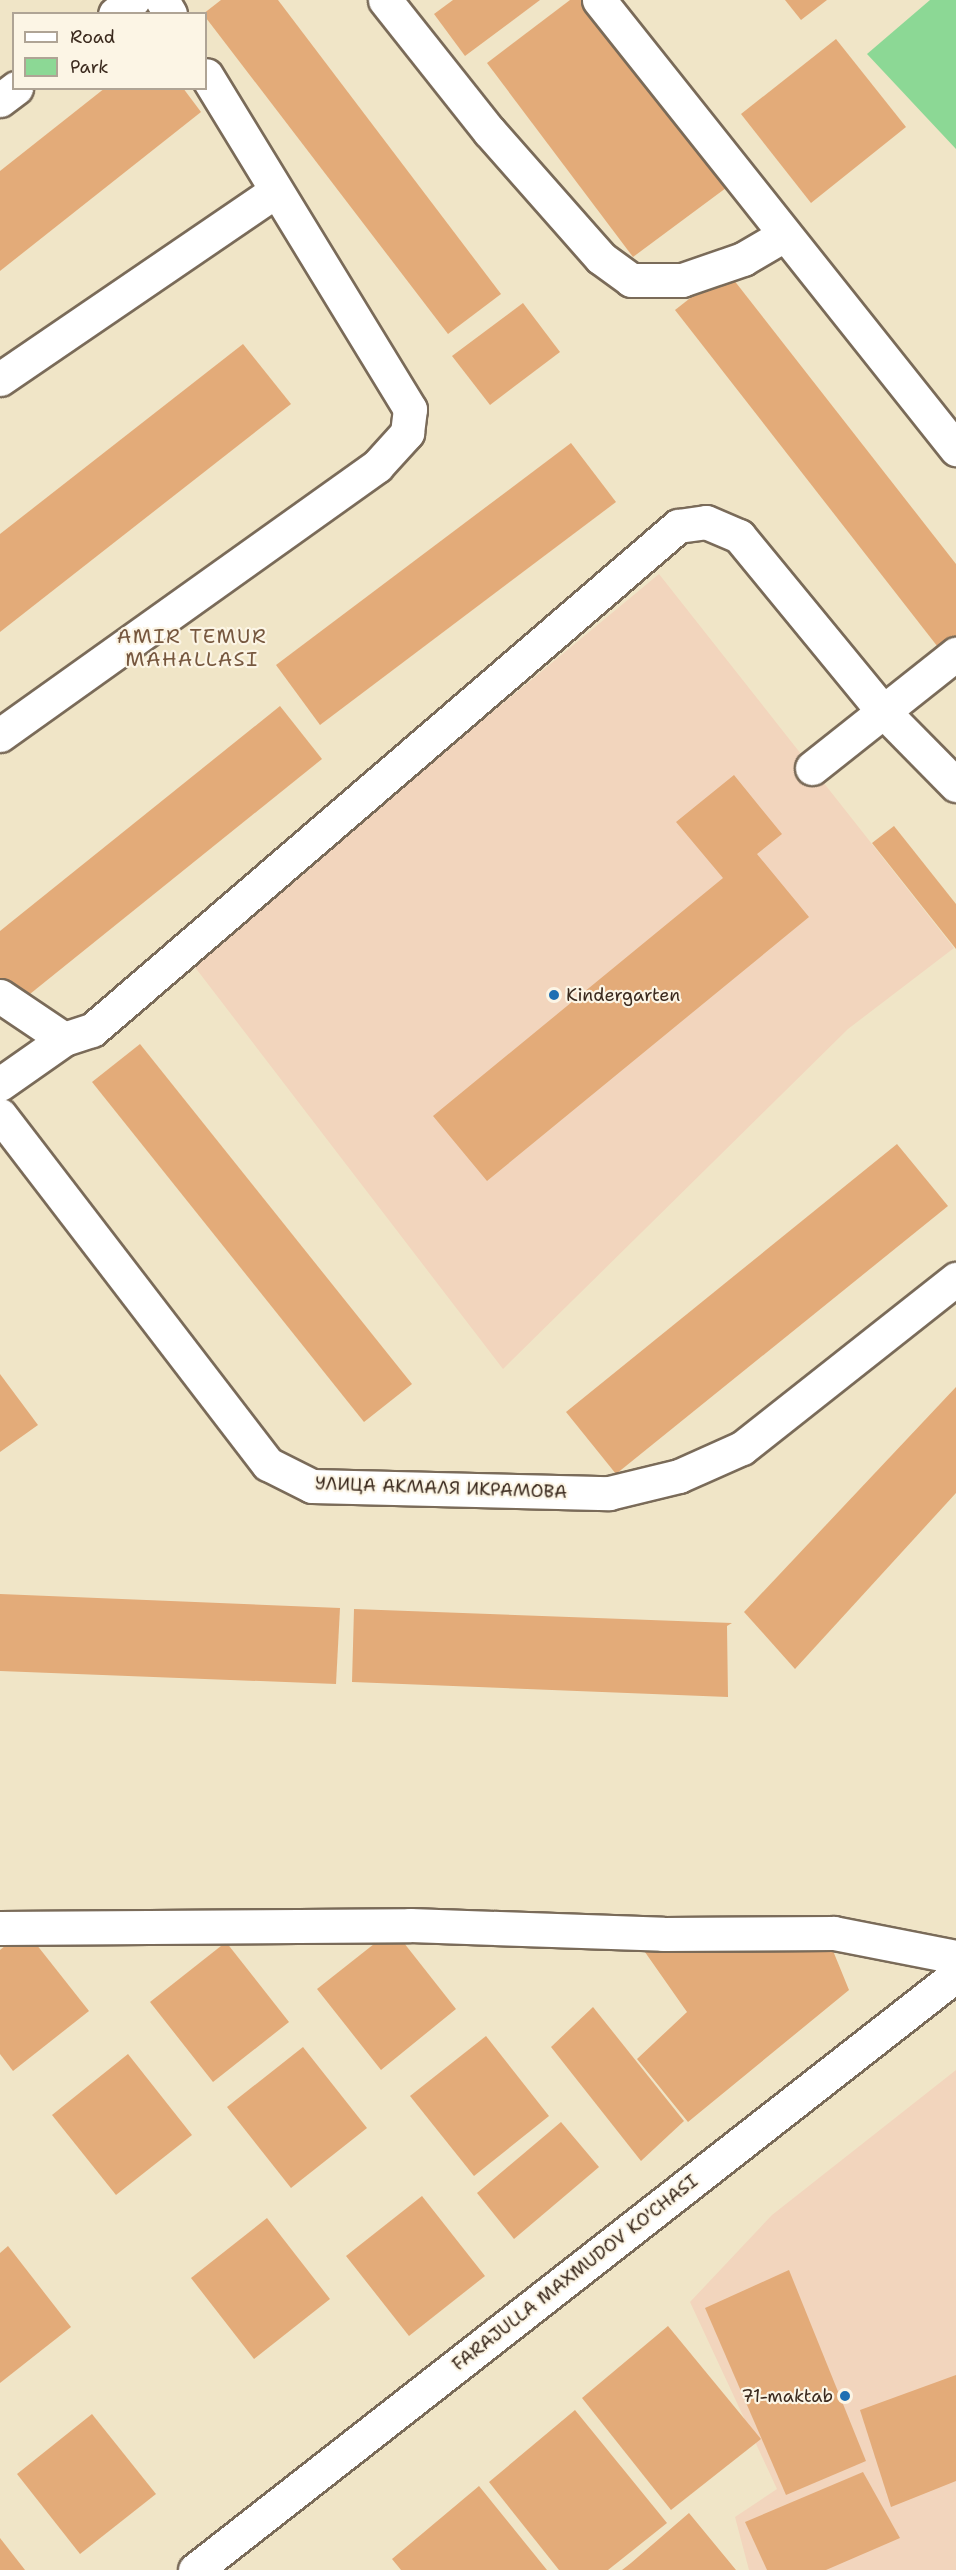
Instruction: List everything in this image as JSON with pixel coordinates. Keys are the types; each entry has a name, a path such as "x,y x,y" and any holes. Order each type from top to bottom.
{"main road":[{"path":"118,12 133,0"},
{"path":"385,0 489,131 601,258 631,280 682,280 743,260 784,235"},
{"path":"599,0 784,235 861,322 956,449"},
{"path":"0,735 377,466 407,433 410,409 274,192 207,77"},
{"path":"0,100 13,90"},
{"path":"0,379 274,192"},
{"path":"0,1084 63,1039 92,1030 678,526 706,522 739,536 883,711 956,784"},
{"path":"812,768 956,654"},
{"path":"0,996 63,1039"},
{"name":"УЛИЦА АКМАЛЯ ИКРАМОВА","path":"0,1115 268,1464 312,1486 609,1494 679,1476 742,1448 956,1279"},
{"path":"0,1928 410,1925 663,1934 834,1933 956,1957"},
{"name":"FARAJULLA MAXMUDOV KO'CHASI","path":"195,2570 956,1975"}],"shaded area":[{"name":"Kindergarten","path":"659,574 954,948 848,1029 503,1369 191,962"},
{"name":"71-maktab","path":"956,2070 956,2570 749,2570 735,2517 777,2489 690,2302 772,2215"}],"green space":[{"path":"930,0 956,0 956,149 867,54"}],"building":[{"path":"221,0 278,0 501,294 448,334 207,19 206,12"},
{"path":"453,0 540,0 465,56 434,14"},
{"path":"570,0 591,0 730,185 633,257 487,63"},
{"path":"785,0 827,0 801,20"},
{"path":"836,39 906,127 811,203 741,114"},
{"path":"102,90 184,90 201,112 0,271 0,171"},
{"path":"726,270 956,564 956,640 941,651 675,310"},
{"path":"523,303 560,352 490,405 452,356"},
{"path":"243,344 291,404 0,632 0,534"},
{"path":"571,443 616,502 320,725 276,665"},
{"path":"280,706 322,759 20,1002 0,978 0,931"},
{"path":"734,775 782,834 757,854 809,917 487,1181 433,1116 723,878 676,822"},
{"path":"894,826 956,904 956,949 872,843"},
{"path":"140,1044 412,1384 364,1422 92,1082"},
{"path":"897,1144 948,1206 616,1474 566,1412"},
{"path":"0,1374 38,1425 0,1452"},
{"path":"956,1387 956,1493 795,1669 744,1612"},
{"path":"0,1594 340,1608 336,1684 0,1671"},
{"path":"354,1609 732,1623 727,1626 728,1697 352,1682"},
{"path":"393,1929 456,2009 381,2070 317,1989"},
{"path":"25,1930 89,2011 13,2071 0,2054 0,1950"},
{"path":"827,1936 849,1990 688,2122 637,2059 687,2012 640,1945"},
{"path":"226,1942 289,2022 213,2082 150,2002"},
{"path":"593,2007 684,2121 641,2161 551,2047"},
{"path":"486,2036 549,2116 474,2176 410,2096"},
{"path":"303,2047 367,2128 291,2188 227,2107"},
{"path":"128,2054 192,2135 116,2195 52,2115"},
{"path":"561,2122 599,2167 514,2239 477,2193"},
{"path":"422,2196 485,2276 409,2336 346,2256"},
{"path":"267,2218 330,2299 254,2359 191,2278"},
{"path":"8,2246 71,2327 0,2383 0,2253"},
{"path":"789,2270 866,2461 786,2495 705,2308"},
{"path":"668,2326 761,2439 671,2510 582,2398"},
{"path":"956,2375 956,2481 891,2507 860,2410"},
{"path":"575,2410 667,2523 608,2570 559,2570 489,2482"},
{"path":"92,2414 156,2494 80,2554 17,2474"},
{"path":"863,2472 900,2538 826,2570 767,2570 745,2522"},
{"path":"479,2486 547,2570 401,2570 392,2559"},
{"path":"689,2513 736,2570 622,2570 631,2563"},
{"path":"0,2538 25,2570 0,2570"}],"place":[{"name":"Kindergarten","path":"554,995"},
{"name":"71-maktab","path":"845,2396"}],"district":[{"name":"AMIR TEMUR MAHALLASI","path":"192,648"}]}
